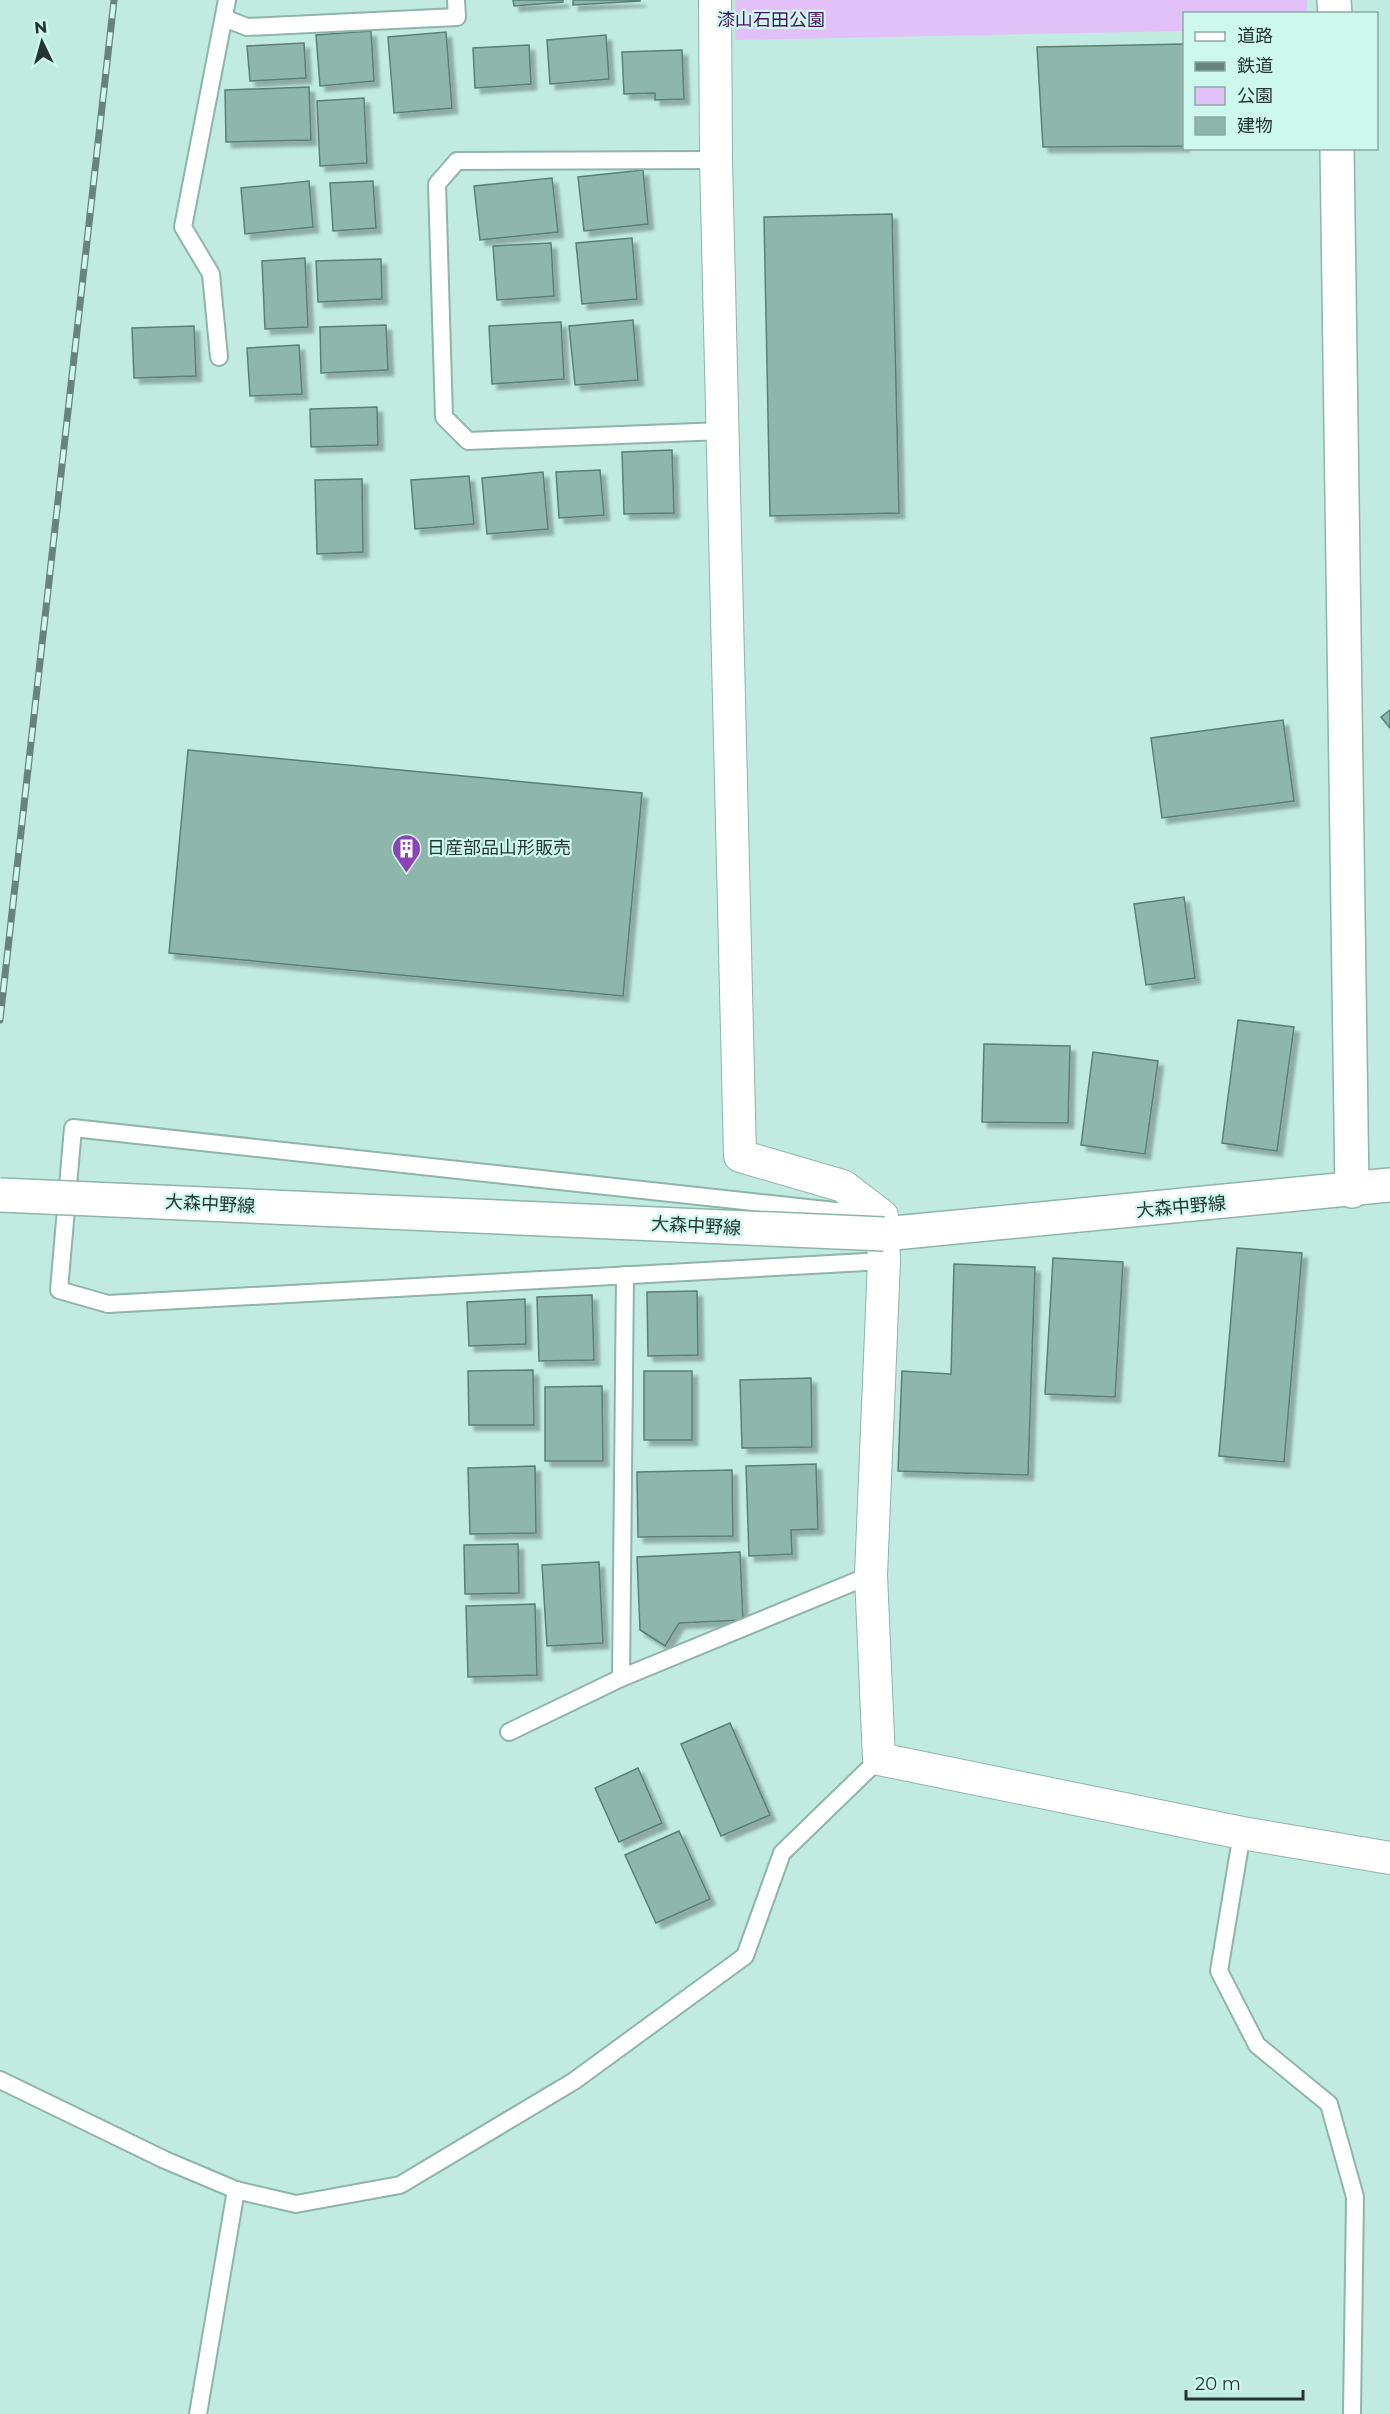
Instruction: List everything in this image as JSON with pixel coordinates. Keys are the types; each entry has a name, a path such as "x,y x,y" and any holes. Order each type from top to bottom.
{"main road":[{"path":"1336,150 1352,1191"},
{"name":"大森中野線","path":"0,1195 883,1237 1352,1191 1390,1185"}],"street":[{"path":"715,0 716,160 740,1156 843,1186 883,1237 871,1575 879,1759 1242,1833 1390,1858"}],"lane":[{"path":"219,357 211,274 183,227 227,0"},
{"path":"224,18 247,27 457,17 456,0"},
{"path":"716,160 457,161 437,184 444,417 468,441 722,431"},
{"path":"73,1128 883,1237 625,1275 108,1304 59,1290 73,1128"},
{"path":"621,1678 625,1275"},
{"path":"508,1732 621,1678 871,1575"},
{"path":"0,2080 165,2160 236,2190 296,2204 400,2185 574,2081 745,1956 782,1853 879,1759"},
{"path":"1242,1833 1219,1971 1257,2045 1329,2104 1355,2197 1352,2414"},
{"path":"198,2414 236,2190"}],"green space":[{"name":"漆山石田公園","path":"735,0 1307,0 1307,12 1183,12 1183,31 735,40"}],"building":[{"path":"513,0 563,0 563,2 514,6"},
{"path":"573,0 640,0 640,1 573,5"},
{"path":"371,31 374,81 320,86 316,35"},
{"path":"446,32 452,108 394,113 388,37"},
{"path":"606,35 609,79 550,84 547,40"},
{"path":"304,43 306,78 250,81 247,46"},
{"path":"1183,44 1183,146 1043,147 1037,47"},
{"path":"529,45 531,84 475,88 473,48"},
{"path":"682,50 684,99 655,100 655,93 624,94 622,52"},
{"path":"309,87 311,140 226,142 225,90"},
{"path":"364,98 367,163 320,166 317,101"},
{"path":"643,170 648,224 584,231 578,177"},
{"path":"552,178 558,232 480,240 474,186"},
{"path":"309,181 313,227 245,234 241,188"},
{"path":"373,181 376,228 333,231 330,183"},
{"path":"892,214 899,513 770,516 764,217"},
{"path":"632,238 637,299 582,304 576,243"},
{"path":"551,243 554,296 497,300 493,246"},
{"path":"305,258 308,327 265,329 262,261"},
{"path":"381,259 382,299 318,302 316,261"},
{"path":"633,320 638,380 575,385 569,326"},
{"path":"561,322 564,379 492,384 489,326"},
{"path":"386,325 388,370 321,373 320,327"},
{"path":"194,326 196,376 134,378 132,328"},
{"path":"299,345 302,394 250,396 247,348"},
{"path":"377,407 378,445 311,447 310,409"},
{"path":"672,450 674,513 624,514 622,452"},
{"path":"600,470 604,515 559,518 556,472"},
{"path":"543,472 548,529 487,534 482,478"},
{"path":"469,476 474,524 415,529 411,480"},
{"path":"362,479 363,552 317,554 315,480"},
{"path":"1390,710 1390,728 1381,717"},
{"path":"1283,720 1294,801 1162,818 1151,738"},
{"name":"日産部品山形販売","path":"188,750 642,793 623,996 169,953"},
{"path":"1184,897 1195,978 1146,985 1134,904"},
{"path":"1238,1020 1294,1027 1277,1151 1222,1143"},
{"path":"984,1044 1070,1046 1068,1123 982,1122"},
{"path":"1093,1052 1158,1061 1145,1154 1081,1145"},
{"path":"1237,1248 1302,1253 1284,1462 1219,1456"},
{"path":"1053,1258 1123,1262 1115,1397 1045,1394"},
{"path":"954,1264 1035,1267 1028,1475 898,1471 902,1371 951,1374"},
{"path":"697,1291 698,1355 648,1356 647,1292"},
{"path":"592,1295 594,1360 539,1361 537,1297"},
{"path":"525,1299 526,1344 469,1346 467,1302"},
{"path":"533,1370 534,1425 469,1425 468,1371"},
{"path":"644,1371 692,1371 692,1440 644,1440"},
{"path":"811,1378 812,1447 742,1448 740,1380"},
{"path":"602,1386 603,1461 545,1461 545,1387"},
{"path":"816,1464 818,1529 791,1530 792,1554 749,1556 746,1466"},
{"path":"535,1466 536,1533 470,1534 468,1468"},
{"path":"732,1470 733,1536 638,1537 637,1472"},
{"path":"518,1544 519,1593 465,1594 464,1545"},
{"path":"740,1552 743,1620 679,1623 665,1646 640,1630 637,1557"},
{"path":"599,1562 603,1643 547,1646 542,1565"},
{"path":"535,1604 537,1675 468,1677 466,1606"},
{"path":"730,1723 770,1815 721,1836 681,1744"},
{"path":"638,1768 662,1823 619,1842 595,1788"},
{"path":"679,1831 710,1899 656,1923 625,1855"}],"railway":[{"path":"0,1020 114,0"}],"place":[{"name":"日産部品山形販売","path":"406,874"}]}
